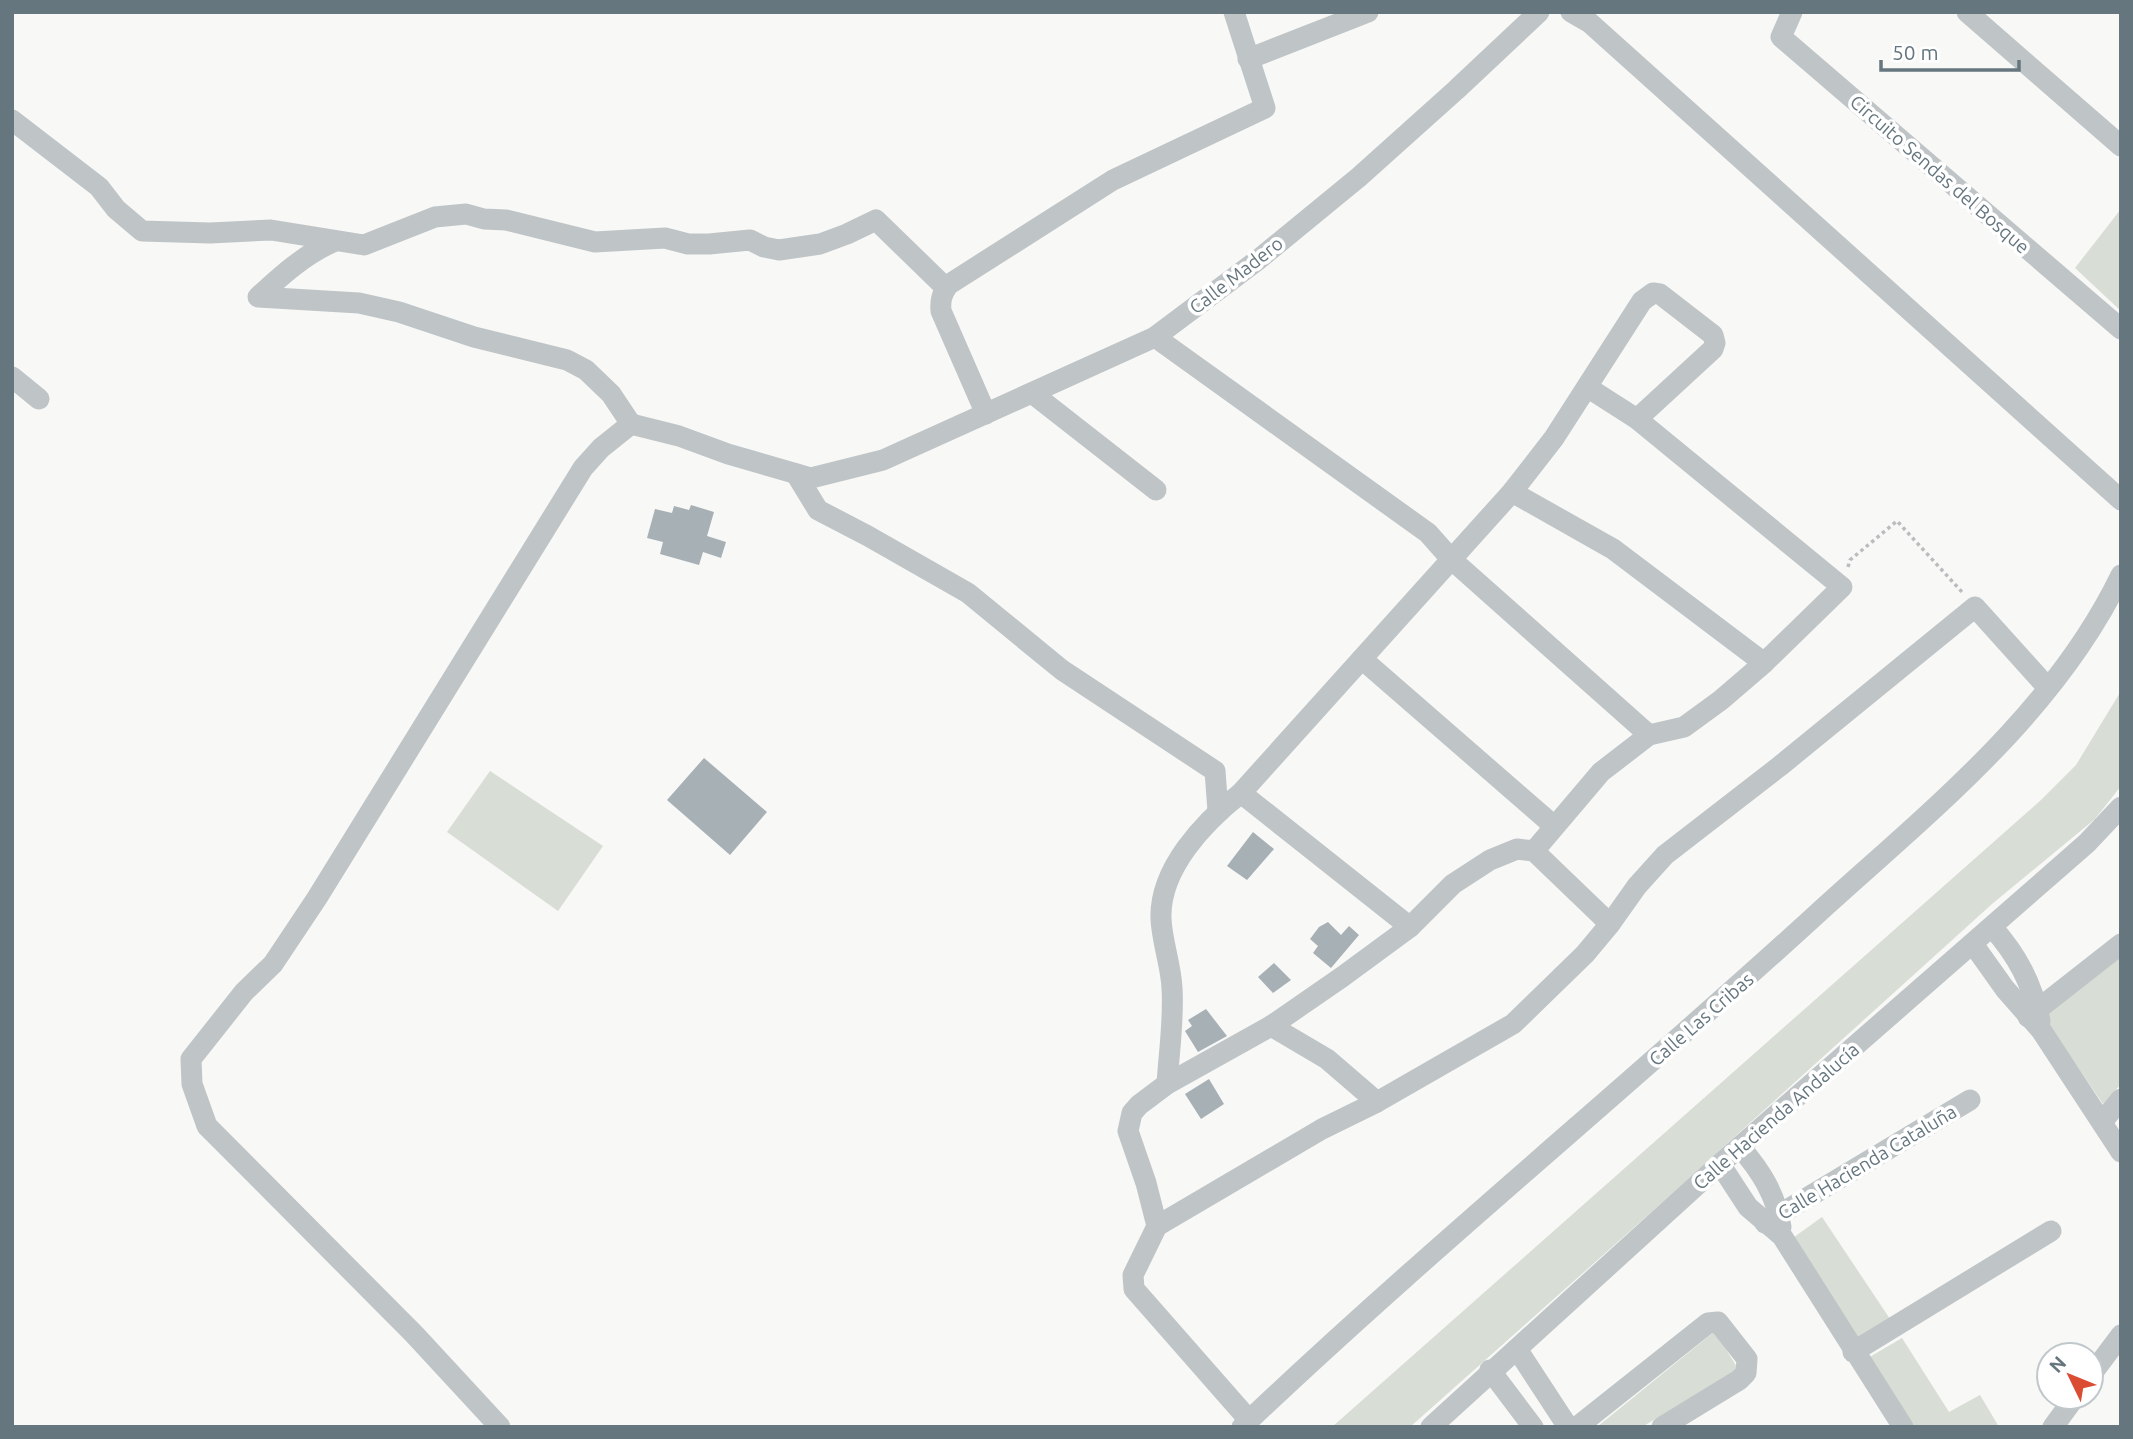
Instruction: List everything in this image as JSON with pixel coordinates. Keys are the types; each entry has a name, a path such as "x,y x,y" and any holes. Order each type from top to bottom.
{"street":[{"path":"985,414 940,312 940,298 946,288 1113,180 1265,108 1234,12"},
{"path":"1248,59 1368,12"},
{"name":"Calle Madero","path":"631,424 679,436 728,454 811,478 883,460 1032,393 1155,337 1259,259 1359,177 1539,12"},
{"path":"1571,12 1591,17 2121,500"},
{"name":"Circuito Sendas del Bosque","path":"1792,12 1781,37 2121,329"},
{"path":"1967,12 2121,146"},
{"path":"12,120 99,187 116,209 142,231 210,233 271,230 364,245 435,217 466,214 484,219 506,220 595,242 665,238 688,244 709,244 750,240 779,250 820,244 876,220 946,288"},
{"path":"335,241 306,256 258,296 334,299 359,303 399,312 474,337 567,360 586,370 611,394 631,424 601,448 583,468 317,898 273,964 244,992 191,1059 192,1084 207,1126 414,1334 500,1427"},
{"path":"1167,1084 1172,987 1161,922 1161,900 1169,877 1201,828 1241,793 1512,492 1554,438 1642,301 1653,293 1660,294 1713,335 1715,343 1713,349 1637,419"},
{"path":"1155,337 1428,533 1451,559 1649,735"},
{"path":"12,377 39,399 12,399"},
{"path":"1534,851 1601,772 1649,735 1684,727 1721,700 1764,663 1842,587 1637,419 1587,387"},
{"path":"1032,393 1156,490"},
{"path":"796,474 817,510 968,593 1062,670 1215,771 1218,811"},
{"path":"1512,492 1613,549 1764,663"},
{"name":"Calle Las Cribas","path":"1245,1423 1727,996 2004,741 2086,636 2121,575"},
{"path":"1245,1423 1134,1289 1133,1275 1157,1226 1322,1129 1377,1102 1513,1024 1546,994 1610,924 1637,886 1665,855 1780,766 1975,607 2048,688"},
{"path":"1362,659 1554,826"},
{"path":"1241,793 1410,927"},
{"name":"Calle Hacienda Andalucía","path":"1431,1427 1490,1370 1517,1349 1720,1164 2087,843 2121,807"},
{"path":"1157,1226 1128,1130 1128,1122 1139,1105 1167,1084 1270,1026 1410,927 1452,884 1490,860 1517,849 1534,851 1610,924"},
{"path":"1992,927 2012,949 2027,975 2036,1019"},
{"path":"1973,944 2005,989 2036,1019 2121,1152"},
{"path":"2036,1019 2121,944"},
{"path":"2005,989 2027,975"},
{"path":"1270,1026 1327,1059 1377,1102"},
{"path":"2102,1122 2121,1099"},
{"name":"Calle Hacienda Cataluña","path":"1903,1427 1775,1225 1970,1100"},
{"path":"1740,1147 1759,1169 1772,1192 1775,1225"},
{"path":"1720,1164 1748,1207 1775,1225"},
{"path":"1748,1207 1772,1192"},
{"path":"1853,1352 2051,1231"},
{"path":"1577,1427 1708,1323 1718,1322 1746,1359 1746,1373 1740,1380 1662,1427"},
{"path":"2105,1357 2121,1335"},
{"path":"1517,1349 1568,1427"},
{"path":"1490,1370 1533,1427"},
{"path":"2053,1427 2065,1411"}],"path":[{"path":"1842,587 1850,560 1897,522 1975,607"}],"shaded area":[{"path":"2121,209 2121,311 2075,268"},
{"path":"2121,691 2121,786 2095,819 1992,904 1410,1427 1332,1427 2041,800 2076,765"},
{"path":"490,771 603,846 558,911 447,832"},
{"path":"2121,955 2121,1084 2103,1104 2049,1025 2049,1010"},
{"path":"1822,1217 1890,1319 1855,1341 1790,1240"},
{"path":"1715,1331 1738,1369 1642,1427 1597,1427"},
{"path":"1902,1338 1949,1412 1980,1395 1999,1427 1914,1427 1868,1358"}],"building":[{"path":"691,505 714,512 707,536 726,542 721,558 703,552 699,565 660,554 663,542 647,538 655,509 672,513 674,506 689,510"},
{"path":"704,758 767,812 730,855 667,800"},
{"path":"1253,832 1274,849 1247,880 1227,866"},
{"path":"1328,922 1341,935 1349,926 1359,935 1331,968 1313,953 1318,946 1310,939 1319,927"},
{"path":"1274,963 1291,980 1273,993 1258,977"},
{"path":"1206,1009 1227,1036 1198,1052 1185,1031 1192,1026 1188,1020"},
{"path":"1209,1079 1224,1104 1201,1119 1185,1094"}]}
